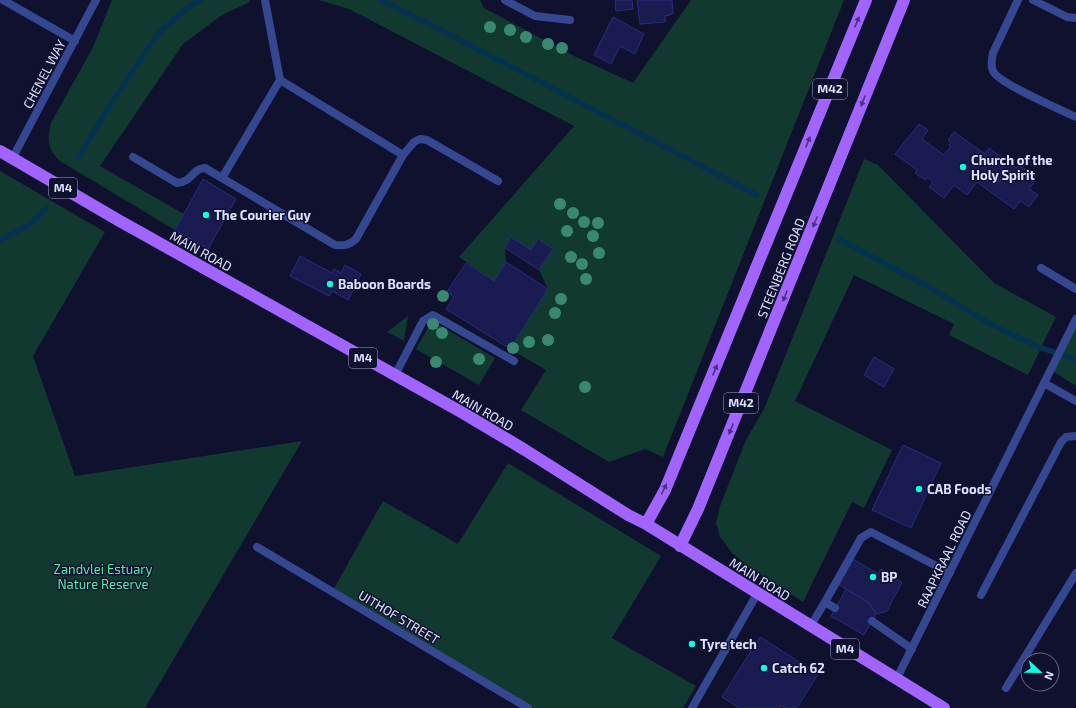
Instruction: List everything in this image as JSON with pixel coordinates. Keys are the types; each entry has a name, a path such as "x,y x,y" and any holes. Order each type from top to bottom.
{"main road":[{"name":"STEENBERG ROAD","path":"646,524 665,490 766,248 866,0"},
{"name":"STEENBERG ROAD","path":"680,546 698,509 904,0"},
{"name":"MAIN ROAD","path":"0,151 90,204 395,375 525,450 628,515 646,524 810,627 944,708"}],"street":[{"path":"3,0 75,41"},
{"name":"CHENEL WAY","path":"12,159 96,0"},
{"path":"222,178 280,80 265,0"},
{"path":"505,0 535,16 570,20"},
{"path":"1018,0 993,53 991,63 993,72 1004,82 1076,117"},
{"path":"1033,0 1067,17 1076,18"},
{"path":"280,80 403,155"},
{"path":"133,157 177,183 185,182 199,168 205,168 335,245 345,246 350,245 356,239 403,155 414,142 420,139 427,140 498,181"},
{"path":"1041,268 1076,288"},
{"path":"395,375 423,321 433,315 514,361"},
{"name":"RAAPKRAAL ROAD","path":"896,680 1076,319"},
{"path":"1044,383 1076,401"},
{"path":"981,595 1061,442 1066,437 1076,436"},
{"path":"810,627 861,538 871,532 950,573"},
{"name":"UITHOF STREET","path":"257,546 528,708"},
{"path":"1006,688 1076,573"},
{"path":"692,708 757,594"},
{"path":"825,602 835,608"},
{"path":"872,621 912,649"}],"green space":[{"path":"112,0 249,0 250,2 222,15 183,44 100,166 184,214 175,230 60,161 50,148 49,134 51,123 93,47"},
{"path":"319,0 480,0 484,8 574,56 633,83 691,0 844,0 663,457 645,449 609,462 521,410 546,370 510,349 548,289 539,270 553,249 538,239 531,250 511,237 505,248 506,262 494,281 459,257 574,126 349,9"},
{"path":"864,159 878,165 994,283 1056,317 1028,375 949,335 954,324 854,275 795,401 892,450 864,508 852,502 803,602 749,567 732,553 720,537 716,523 720,506 746,440 764,409"},
{"name":"Zandvlei Estuary Nature Reserve","path":"0,171 105,232 33,356 75,476 302,441 145,708 0,708"},
{"path":"408,316 404,341 387,332"},
{"path":"1076,318 1076,386 1051,370"},
{"path":"432,321 495,358 479,385 416,349"},
{"path":"508,463 661,556 612,638 696,686 683,708 522,708 332,592 383,501 458,544"}],"building":[{"path":"615,0 632,0 633,9 616,11"},
{"path":"672,0 673,14 665,16 665,22 640,24 637,1"},
{"path":"613,17 644,34 635,54 620,46 611,64 594,55"},
{"name":"Church of the Holy Spirit","path":"919,124 928,130 922,139 944,155 951,146 949,145 951,142 948,140 954,132 985,154 989,148 1016,168 1019,165 1025,169 1023,172 1035,181 1029,189 1038,195 1029,207 1020,201 1014,209 977,182 967,195 954,185 944,198 929,187 933,182 927,177 925,180 915,173 917,170 895,154"},
{"name":"The Courier Guy","path":"203,179 236,199 208,249 175,230"},
{"path":"511,237 531,250 538,239 553,249 539,270 505,248"},
{"name":"Baboon Boards","path":"300,256 332,273 334,269 341,273 345,265 361,274 348,300 332,291 329,296 290,276"},
{"path":"506,262 548,289 510,349 446,309 454,297 447,292 466,263 494,281"},
{"path":"874,357 894,369 884,387 864,375"},
{"path":"903,445 941,463 911,528 872,510"},
{"path":"853,559 878,574 881,569 902,582 887,611 876,614 868,602 839,585"},
{"path":"846,589 868,602 876,614 864,635 831,616"},
{"path":"760,637 818,674 797,708 785,708 781,705 779,708 739,708 722,697"}],"waterway":[{"path":"79,157 105,113 157,35 182,12 200,0"},
{"path":"380,0 439,29 757,195"},
{"path":"0,240 29,225 47,208"},
{"path":"839,239 934,290 992,325 1039,347 1076,360"}],"place":[{"name":"Church of the Holy Spirit","path":"963,167"},
{"name":"The Courier Guy","path":"206,215"},
{"name":"Baboon Boards","path":"330,284"},
{"name":"CAB Foods","path":"919,489"},
{"name":"BP","path":"873,577"},
{"name":"Tyre tech","path":"692,644"},
{"name":"Catch 62","path":"764,668"}]}
